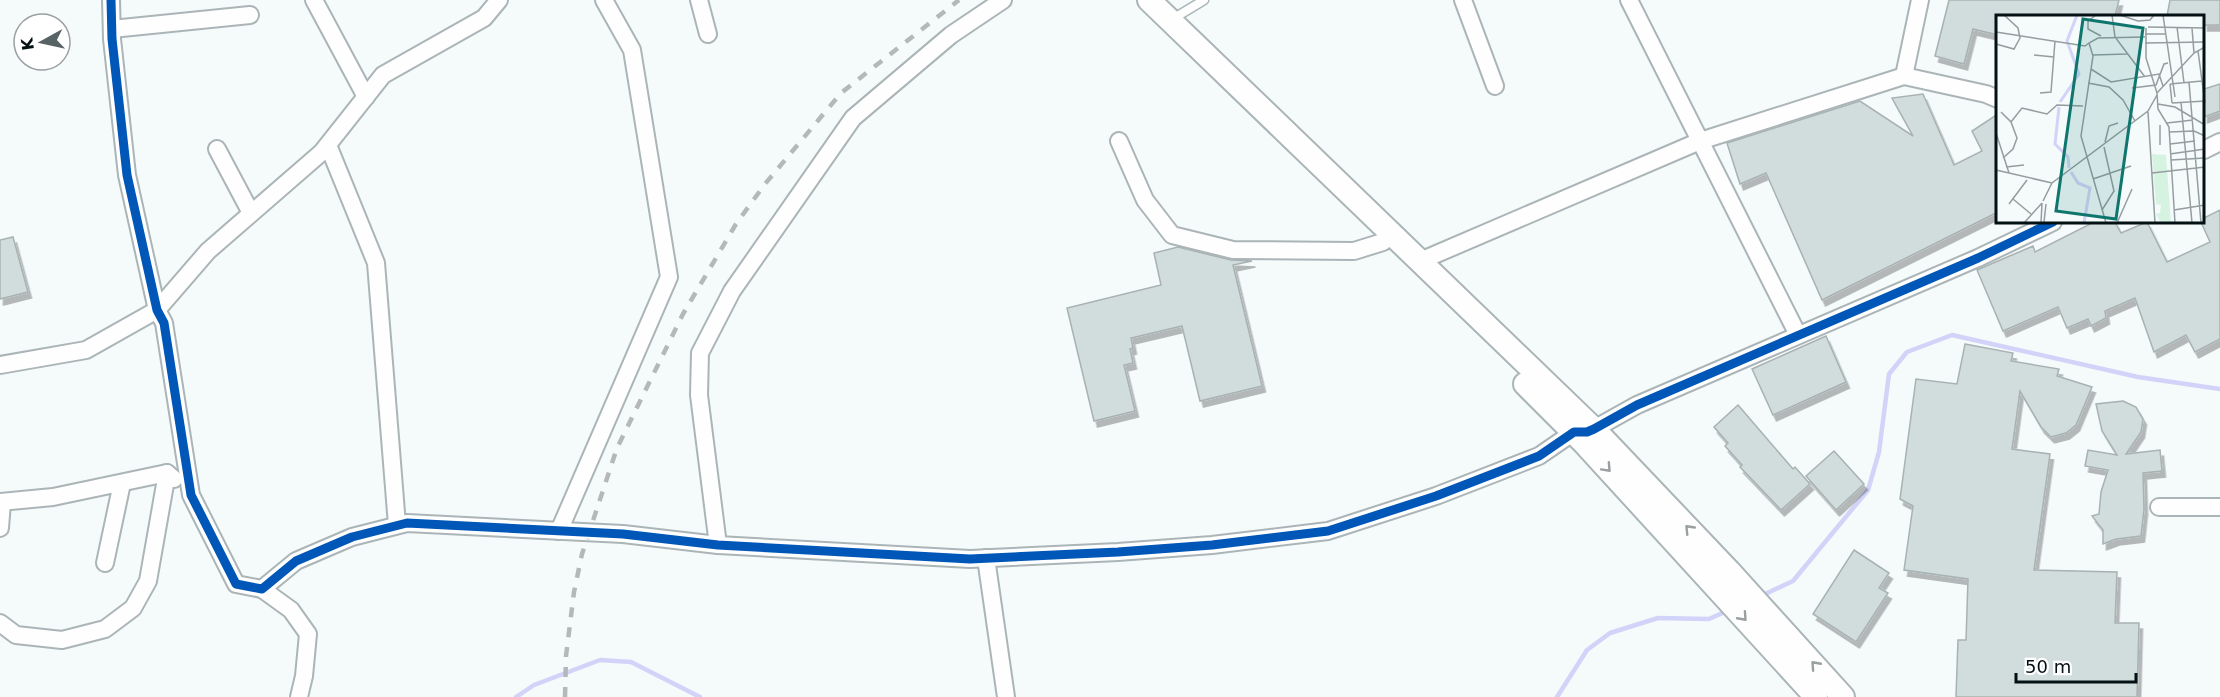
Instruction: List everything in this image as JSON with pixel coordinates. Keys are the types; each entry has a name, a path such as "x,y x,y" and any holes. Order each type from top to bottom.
{"main road":[{"path":"1131,0 1272,131 1383,242 1584,431"},
{"path":"1149,0 1420,261 1584,431 1779,641 1844,697"},
{"path":"1779,641 1816,697"}],"street":[{"path":"111,0 127,175 157,310 164,323 191,495 236,584 262,589 291,610 308,634 299,697"},
{"path":"314,0 366,97"},
{"path":"0,365 86,350 157,310 207,251 322,152 383,75 484,18 499,0"},
{"path":"559,531 669,277 632,50 604,0"},
{"path":"699,0 708,34"},
{"path":"718,545 699,395 700,353 732,291 853,117 951,34 1003,0"},
{"path":"1464,0 1495,86"},
{"path":"1629,0 1798,335"},
{"path":"1904,76 1920,0"},
{"path":"112,29 250,15"},
{"path":"1420,261 1700,141 1904,76 1996,98"},
{"path":"1119,141 1145,200 1172,235 1233,250 1354,251 1383,242"},
{"path":"2205,150 2220,142"},
{"path":"328,145 376,263 397,525"},
{"path":"217,149 251,213"},
{"path":"262,589 296,561 352,537 407,523 463,524 623,534 718,545 970,559 1212,545 1328,531 1436,496 1539,456 1637,405 1978,258 2049,224"},
{"path":"167,472 191,495"},
{"path":"0,528 1,502 53,497 167,472"},
{"path":"0,623 16,635 62,640 105,629 133,608 148,581 167,472"},
{"path":"105,562 122,483"},
{"path":"2159,507 2220,507"},
{"path":"986,558 1006,697"}],"lane":[{"path":"1170,20 1204,0"}],"building":[{"path":"1949,0 2119,0 2115,15 1996,15 1996,35 1973,29 1964,64 1935,56"},
{"path":"2170,0 2220,0 2220,25 2205,25 2205,15 2167,15"},
{"path":"2220,84 2220,111 2205,117 2205,89"},
{"path":"1923,94 1954,165 1982,151 1972,131 1996,115 1996,213 1822,300 1766,173 1740,184 1727,143 1860,101 1913,136 1892,98"},
{"path":"2220,210 2220,339 2195,352 2186,335 2154,352 2135,298 2105,311 2106,318 2091,326 2088,319 2067,328 2058,307 2003,331 1977,270 2033,246 2035,252 2090,224 2116,224 2121,233 2142,224 2148,224 2167,262 2210,242 2202,224 2205,224 2205,218"},
{"path":"13,237 28,292 0,299 0,240"},
{"path":"1178,247 1231,260 1252,261 1233,265 1262,386 1200,401 1182,326 1131,338 1133,348 1130,349 1133,363 1124,365 1135,411 1094,421 1067,308 1161,285 1154,253"},
{"path":"1826,336 1846,382 1773,415 1752,369"},
{"path":"1965,344 2013,353 2011,361 2059,369 2057,376 2092,387 2076,425 2066,433 2051,437 2041,427 2020,391 2012,449 2050,454 2034,570 2117,572 2115,623 2139,623 2137,697 1956,697 1958,640 1966,640 1968,579 1904,570 1913,506 1900,499 1916,379 1957,384"},
{"path":"2123,401 2136,407 2143,419 2141,432 2126,454 2160,450 2162,471 2143,473 2144,509 2141,536 2116,539 2103,544 2103,530 2092,516 2099,514 2101,492 2108,470 2085,466 2088,450 2117,455 2102,431 2096,404"},
{"path":"1738,405 1793,469 1795,467 1810,484 1781,510 1740,467 1742,465 1725,446 1728,443 1714,427"},
{"path":"1834,451 1864,484 1836,510 1806,476"},
{"path":"1854,550 1889,573 1879,588 1888,593 1856,642 1813,614"}],"waterway":[{"path":"1761,596 1793,581 1868,490 1879,452 1889,374 1907,352 1952,335 2138,377 2220,389"},
{"path":"1557,697 1587,650 1610,633 1658,618 1709,619 1729,610"},
{"path":"516,697 534,685 600,660 631,662 700,697"}],"railway":[{"path":"565,697 566,656 574,592 582,554 617,448 683,314 736,224 765,184 841,93 959,0"}],"cycle path":[{"path":"111,0 112,39 127,175 157,310 164,323 191,495 236,584 262,589 296,561 352,537 407,523 623,534 718,545 970,559 1212,545 1328,531 1436,496 1539,456 1574,432 1587,432 1594,429 1637,405 1978,258 2049,224"}]}
